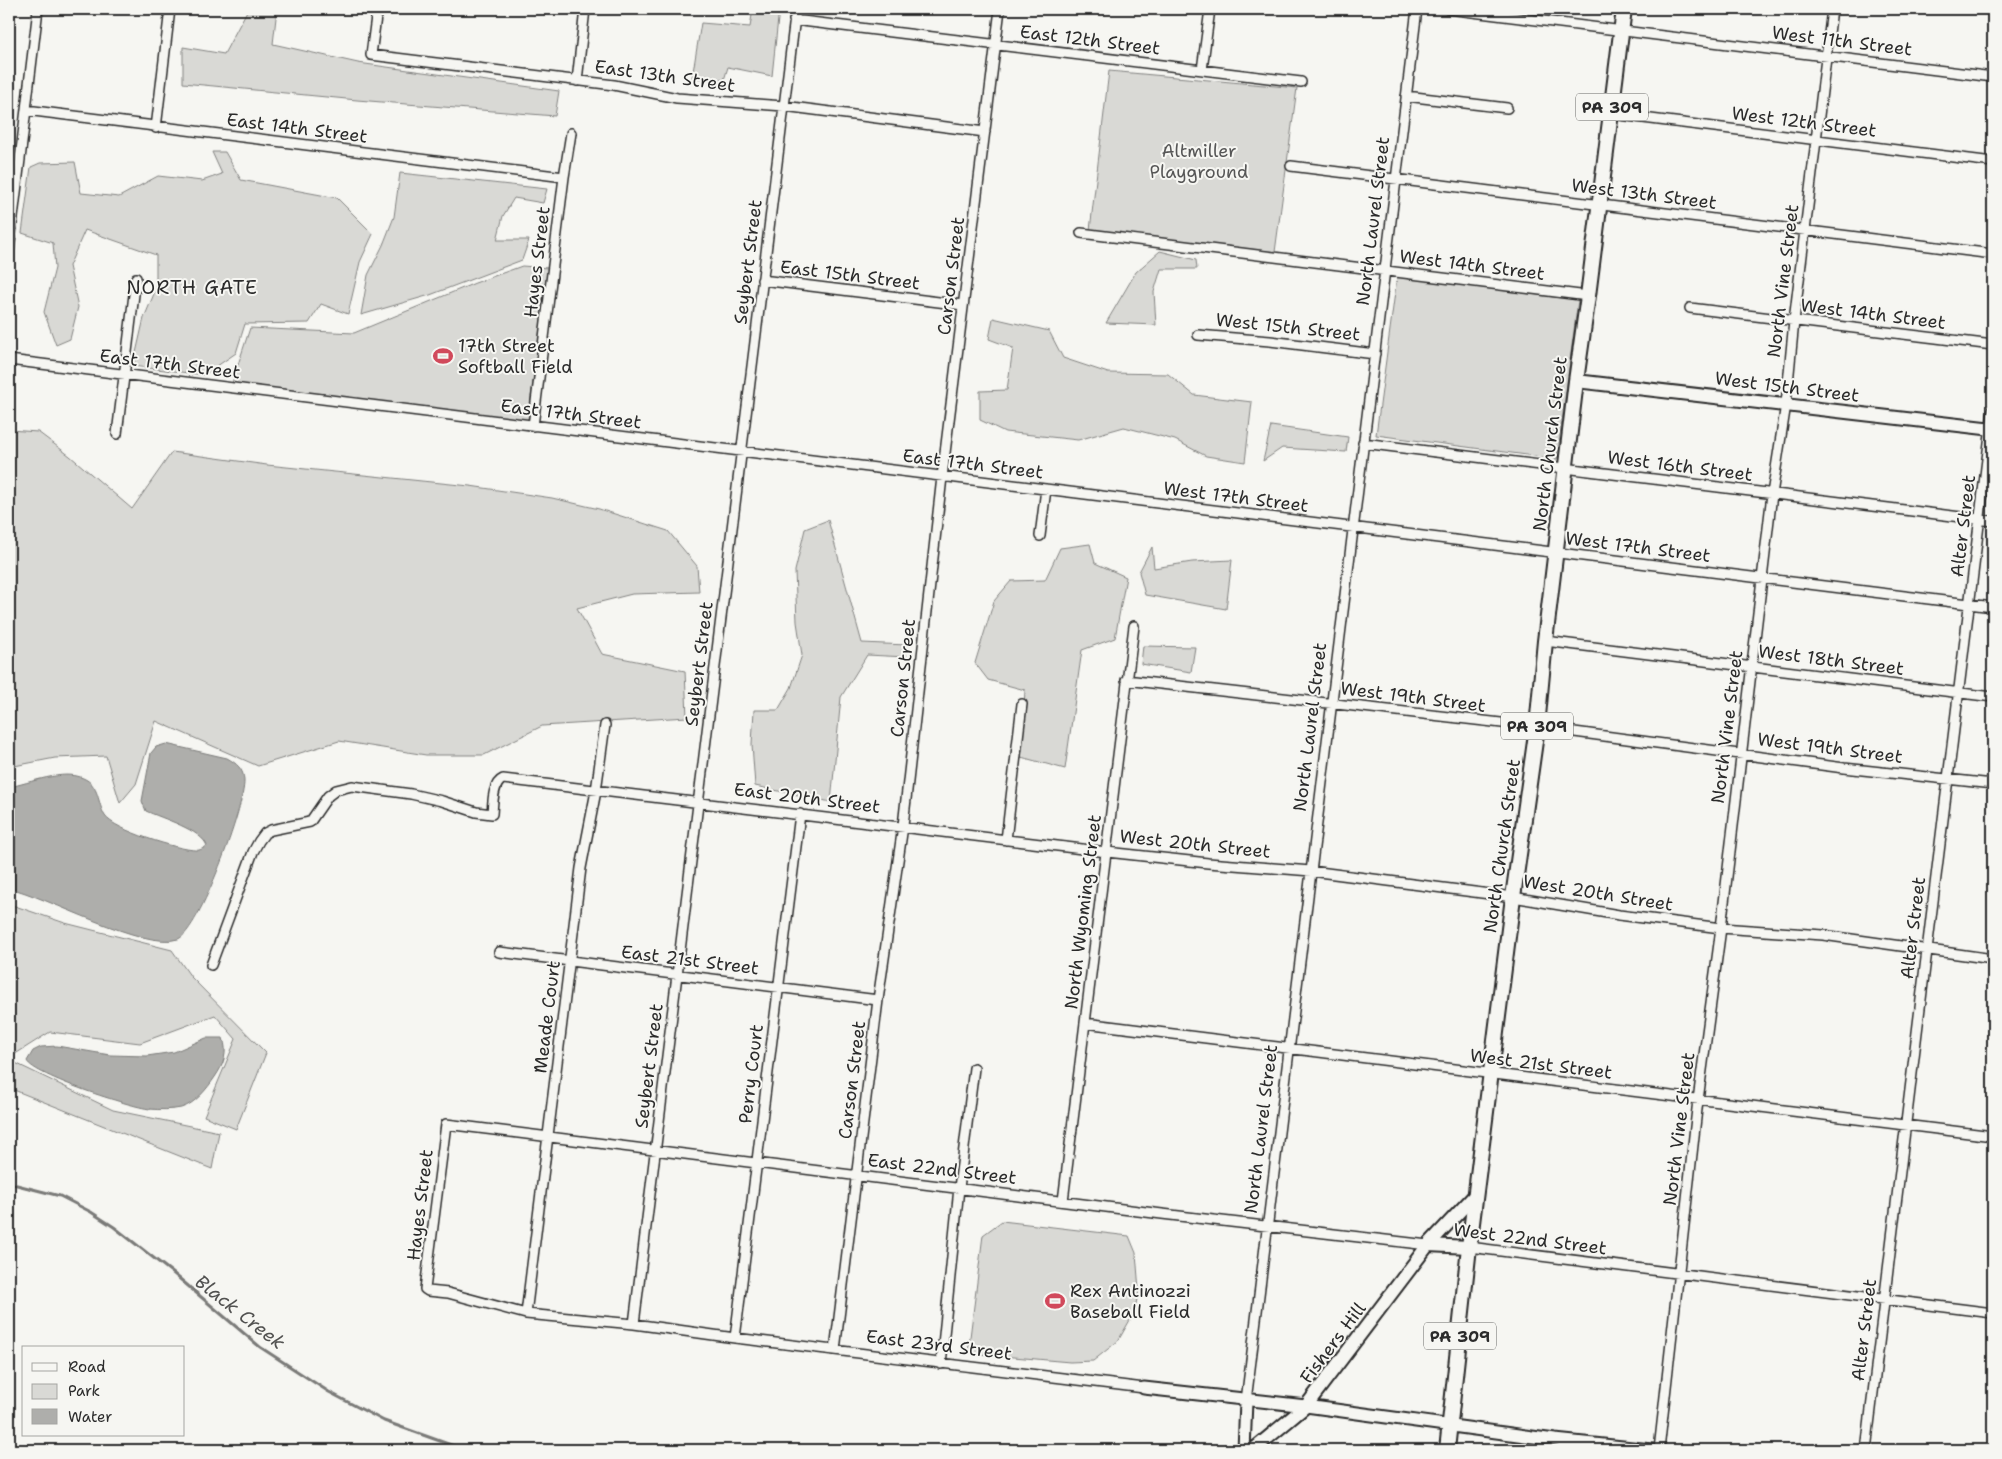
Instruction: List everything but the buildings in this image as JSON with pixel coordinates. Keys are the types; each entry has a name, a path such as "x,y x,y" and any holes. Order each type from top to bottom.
{"main road":[{"name":"North Church Street","path":"1447,1450 1469,1247 1513,897 1537,728 1545,641 1576,381 1624,9"},
{"name":"West 15th Street","path":"1576,381 1992,429"},
{"name":"Fishers Hill","path":"1253,1450 1306,1406 1428,1245 1476,1194"},
{"name":"West 22nd Street","path":"1428,1245 1469,1247"}],"street":[{"path":"9,251 38,9"},
{"path":"156,128 170,9"},
{"name":"East 13th Street","path":"377,9 371,55 614,85 677,98 784,106 985,132"},
{"path":"577,81 585,9"},
{"name":"Seybert Street","path":"634,1324 796,9"},
{"name":"Carson Street","path":"835,1350 878,1000 903,826 942,476 1000,9"},
{"path":"1210,9 1202,70 1301,82"},
{"name":"North Laurel Street","path":"1244,1450 1246,1401 1417,9"},
{"name":"West 11th Street","path":"1448,9 1993,77"},
{"name":"North Vine Street","path":"1659,1450 1698,1100 1772,494 1786,404 1794,321 1832,9"},
{"name":"East 12th Street","path":"794,20 1202,70"},
{"path":"1406,96 1507,108"},
{"name":"East 14th Street","path":"26,110 156,128 564,177"},
{"name":"West 12th Street","path":"1611,114 1993,162"},
{"name":"Hayes Street","path":"533,426 571,133"},
{"name":"West 13th Street","path":"1291,166 1993,254"},
{"name":"West 14th Street","path":"1081,233 1588,296"},
{"path":"117,434 136,278"},
{"name":"East 15th Street","path":"762,280 963,305"},
{"name":"West 14th Street","path":"1690,308 1993,346"},
{"name":"West 15th Street","path":"1198,335 1270,341 1375,354"},
{"name":"East 17th Street","path":"9,360 1130,500"},
{"name":"Alter Street","path":"1866,1450 1993,410"},
{"name":"West 16th Street","path":"1363,443 1993,521"},
{"path":"1040,536 1046,490"},
{"name":"West 17th Street","path":"1130,500 1993,607"},
{"name":"North Wyoming Street","path":"1063,1201 1134,626"},
{"name":"West 18th Street","path":"1545,641 1993,697"},
{"name":"West 19th Street","path":"1126,680 1537,728 1844,768 1947,777 1993,784"},
{"path":"1006,840 1022,704"},
{"name":"Meade Court","path":"526,1314 581,868 596,790 605,724"},
{"name":"East 20th Street","path":"211,965 253,852 265,833 280,827 310,822 328,796 336,790 352,786 411,794 442,801 476,812 492,814 496,786 503,779 1107,852"},
{"name":"Perry Court","path":"735,1338 800,814"},
{"name":"West 20th Street","path":"1107,852 1311,872 1513,897 1619,915 1720,928 1823,935 1928,948 1993,959"},
{"name":"East 21st Street","path":"499,952 878,1000"},
{"name":"West 21st Street","path":"1085,1023 1993,1136"},
{"path":"941,1364 959,1188 974,1068"},
{"name":"Hayes Street","path":"426,1289 446,1124 548,1137"},
{"name":"East 22nd Street","path":"548,1137 1063,1201"},
{"name":"West 22nd Street","path":"1063,1201 1428,1245"},
{"name":"West 22nd Street","path":"1469,1247 1679,1275 1993,1313"},
{"name":"East 23rd Street","path":"426,1289 428,1292 448,1293 526,1314 634,1324 941,1364 1246,1401 1306,1406 1555,1440 1652,1450"}],"green space":[{"path":"248,9 277,9 273,44 358,63 559,91 555,116 357,100 183,83 183,47 224,54"},
{"path":"753,9 779,9 772,76 728,67 724,80 692,78 701,23 750,27"},
{"name":"Altmiller Playground","path":"1109,71 1297,88 1275,252 1090,230"},
{"path":"212,152 225,152 241,180 337,198 373,234 360,262 348,314 321,304 309,323 245,324 236,353 204,375 133,366 144,318 156,289 156,255 85,230 69,266 78,307 70,339 56,345 44,312 55,268 53,243 22,233 31,167 40,163 75,162 81,193 119,197 158,176 202,181 222,174"},
{"path":"400,173 547,189 543,203 514,198 503,216 497,240 529,240 522,260 430,295 361,315 368,275 394,217"},
{"path":"1160,251 1196,260 1197,269 1161,269 1154,292 1156,325 1106,323 1136,272"},
{"path":"522,266 548,268 528,420 232,383 250,328 354,333 475,283"},
{"path":"1397,277 1578,300 1557,459 1376,435"},
{"path":"993,318 1049,331 1063,358 1108,373 1168,374 1194,395 1252,402 1245,462 1206,456 1175,440 1124,427 1078,440 1005,432 980,420 980,391 1007,390 1013,348 989,339"},
{"path":"1271,426 1348,437 1346,452 1282,448 1263,461"},
{"path":"9,430 38,432 70,456 132,509 172,452 267,465 470,486 552,498 599,509 668,531 697,566 699,592 632,594 577,608 602,654 685,671 687,717 542,726 484,755 426,755 339,741 258,766 156,721 136,784 120,803 106,756 55,758 9,767"},
{"path":"828,520 862,643 907,645 906,657 867,655 841,697 831,802 755,786 752,744 754,710 778,710 791,688 802,655 797,622 795,571 805,529"},
{"path":"1090,544 1095,563 1126,577 1115,638 1082,650 1065,769 1021,757 1025,690 988,680 975,663 994,601 1011,581 1045,580 1060,548"},
{"path":"1152,547 1154,568 1192,562 1232,560 1226,609 1145,595 1139,572"},
{"path":"1143,646 1195,647 1191,672 1141,664"},
{"path":"9,904 65,923 172,950 191,977 266,1053 236,1129 204,1116 236,1039 215,1015 140,1043 50,1032 9,1058"},
{"path":"9,1060 113,1110 219,1132 212,1169 9,1088"},
{"name":"Rex Antinozzi Baseball Field","path":"1002,1221 1129,1236 1136,1253 1139,1290 1134,1313 1118,1341 1093,1361 1070,1362 968,1353 983,1235"}],"water":[{"path":"166,744 227,758 239,767 244,777 237,815 229,840 208,892 187,931 178,939 162,940 142,937 9,888 9,787 46,778 66,775 83,778 88,781 95,790 105,816 133,833 162,843 188,849 199,850 207,846 204,840 189,830 146,811 142,801 151,753 156,747"},
{"path":"206,1038 223,1038 225,1054 221,1068 196,1100 186,1106 174,1109 150,1109 105,1097 46,1075 27,1061 33,1051 41,1047 57,1046 110,1055 147,1056 174,1052"}],"waterway":[{"name":"Black Creek","path":"9,1183 60,1196 91,1212 114,1227 174,1274 260,1347 329,1392 384,1421 465,1450"}],"place":[{"name":"17th Street Softball Field","path":"443,356"},
{"name":"Rex Antinozzi Baseball Field","path":"1055,1301"}],"district":[{"name":"NORTH GATE","path":"192,287"}]}
